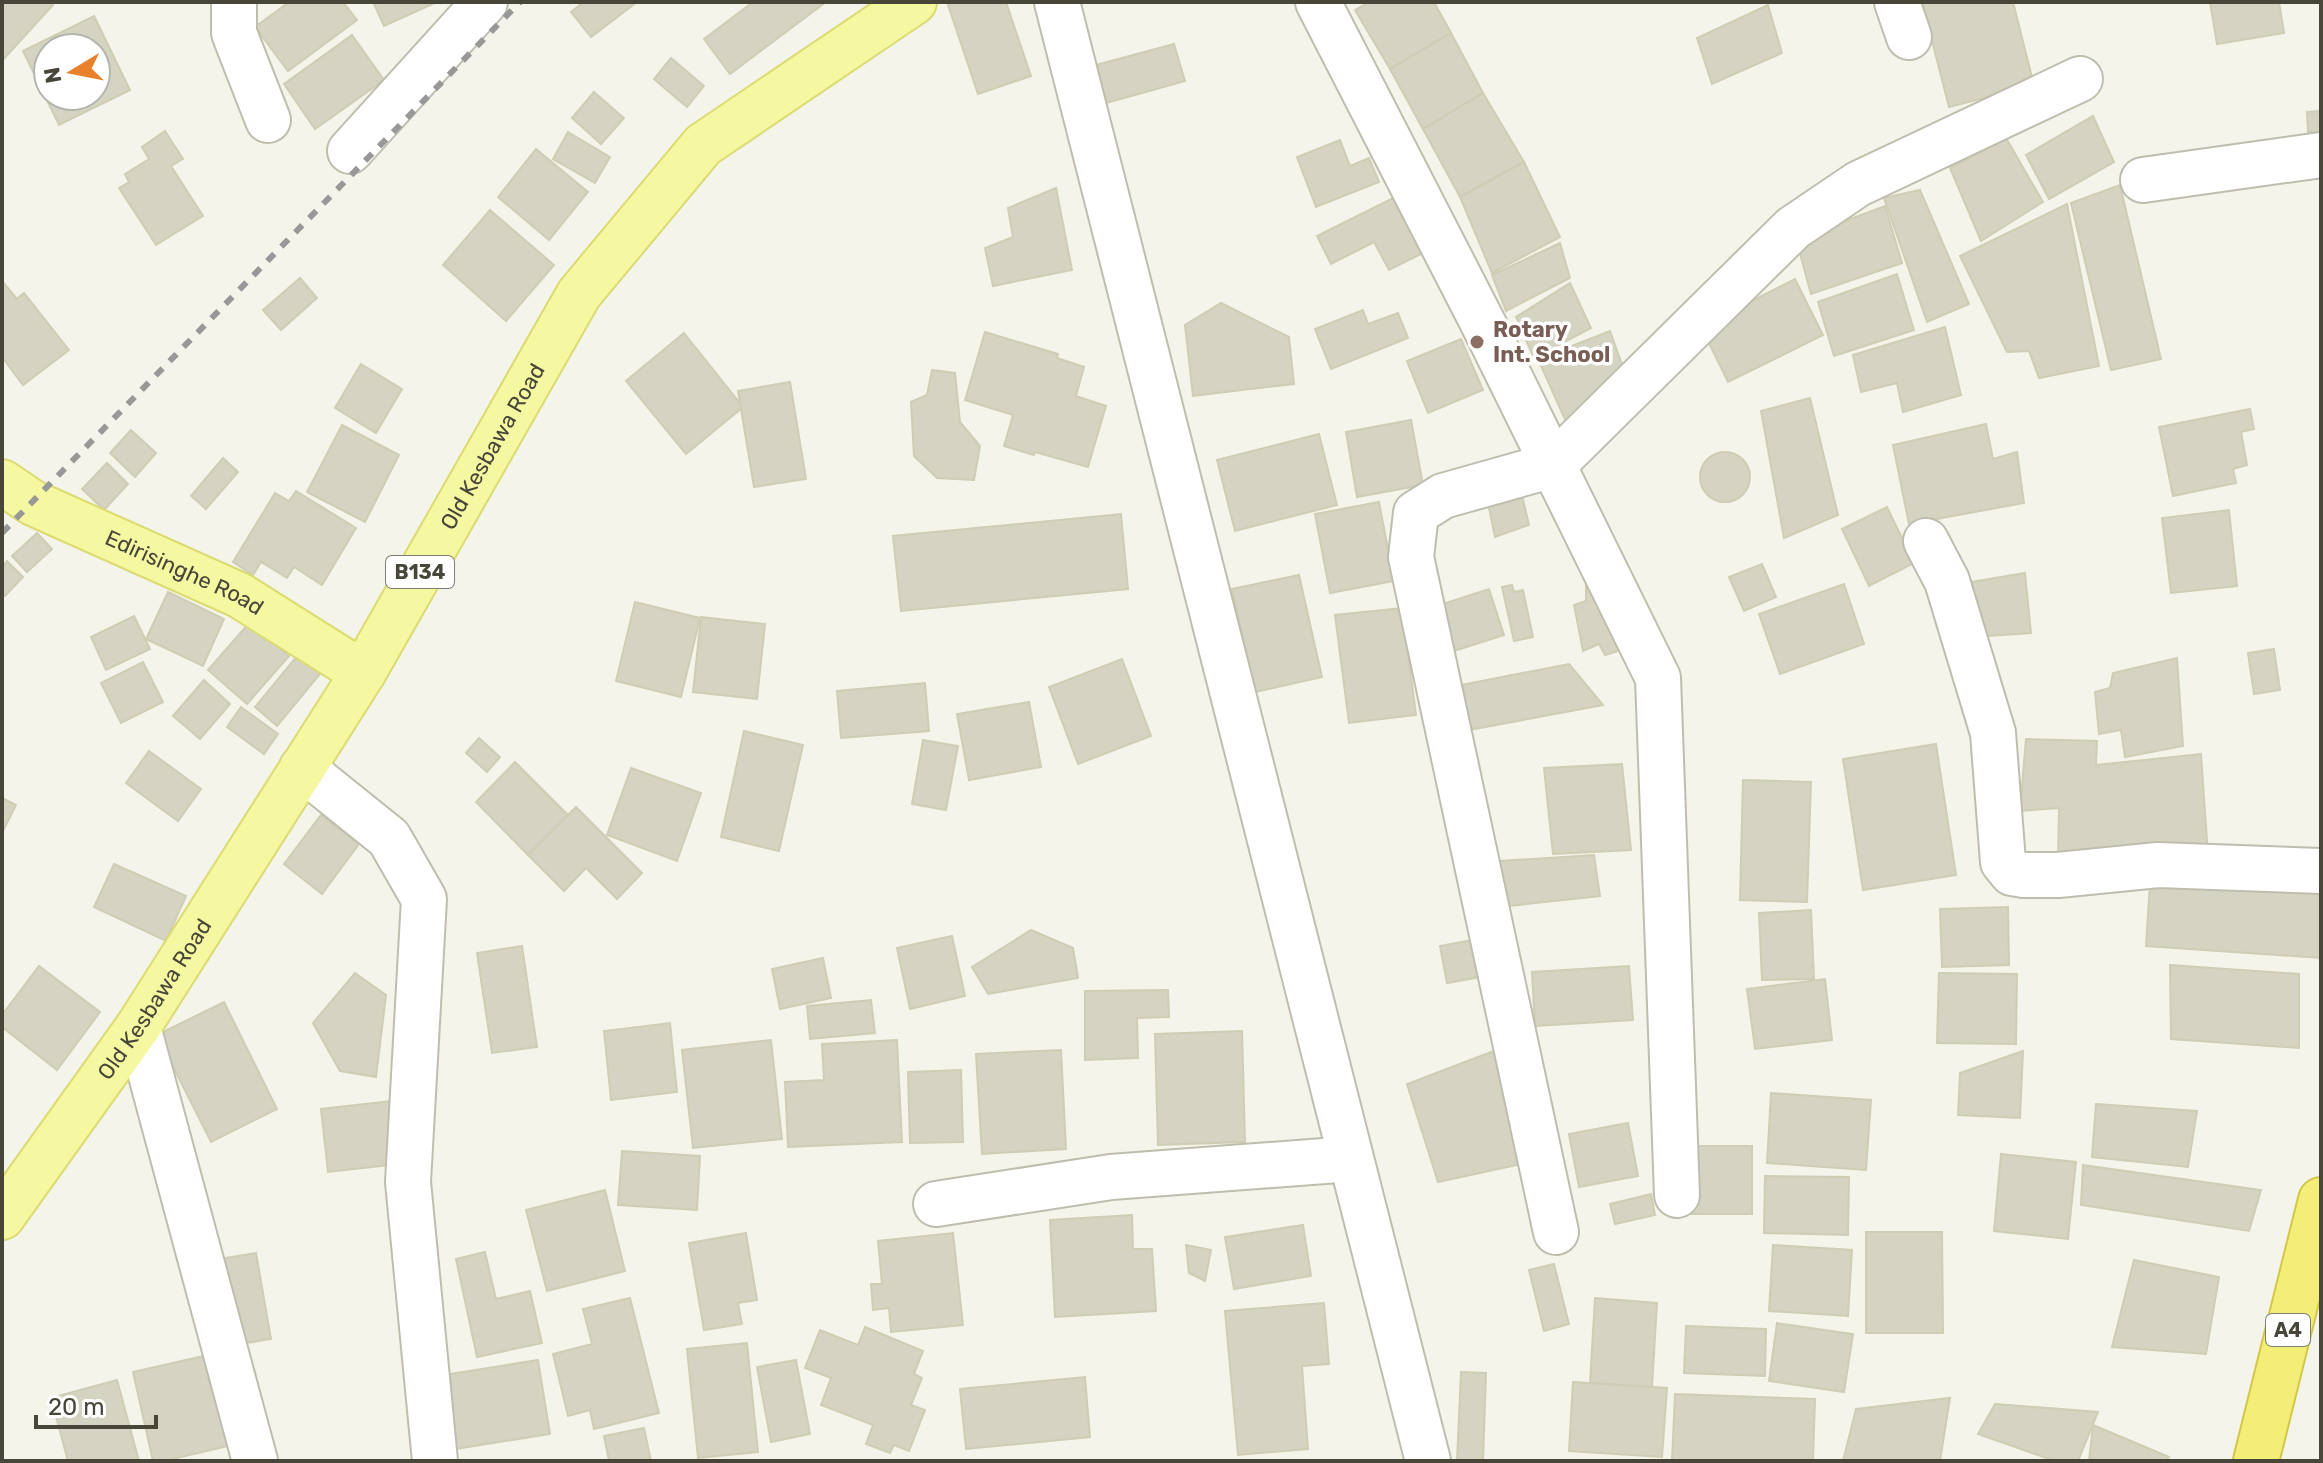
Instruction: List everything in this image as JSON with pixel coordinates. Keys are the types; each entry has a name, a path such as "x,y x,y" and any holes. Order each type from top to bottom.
{"highway":[{"name":"A4","path":"2256,1461 2321,1200"}],"main road":[{"name":"Old Kesbawa Road","path":"2,1217 138,1027 363,673 579,294 703,145 914,2"},
{"name":"Edirisinghe Road","path":"2,482 33,503 239,595 363,673"}],"street":[{"path":"234,2 234,33 268,120"},
{"path":"350,151 485,2"},
{"path":"1057,2 1428,1461"},
{"path":"1318,2 1485,327 1658,678 1677,1195"},
{"path":"1556,1232 1411,557 1416,513 1443,496 1553,465 1793,228 1858,184 2080,79"},
{"path":"2143,180 2321,155"},
{"path":"1926,541 1947,581 1993,733 2003,862 2012,873 2058,875 2158,865 2321,871"},
{"path":"302,768 389,838 424,899 408,1182 435,1461"},
{"path":"138,1027 255,1461"},
{"path":"936,1204 1111,1177 1351,1159"}],"building":[{"path":"2,2 50,2 53,5 2,61"},
{"path":"289,2 343,2 357,20 288,71 255,27"},
{"path":"373,2 437,2 384,26"},
{"path":"584,2 637,2 591,37 571,12"},
{"path":"753,2 826,2 730,74 704,39"},
{"path":"947,2 1006,2 1031,76 978,94"},
{"path":"1369,2 1434,2 1451,33 1390,69 1355,10"},
{"path":"1922,2 2013,2 2034,85 1949,107"},
{"path":"2210,2 2279,2 2284,33 2217,44"},
{"path":"1768,5 1782,53 1712,84 1697,38"},
{"path":"94,16 102,32 62,32"},
{"path":"1451,33 1483,93 1423,129 1390,69"},
{"path":"352,35 384,80 315,129 284,84"},
{"path":"1174,44 1185,81 1106,103 1096,65"},
{"path":"32,47 32,70 23,51"},
{"path":"112,53 130,90 112,99"},
{"path":"671,58 704,86 687,107 654,79"},
{"path":"594,92 624,118 601,144 572,118"},
{"path":"1483,93 1524,162 1460,197 1423,129"},
{"path":"2321,111 2321,131 2308,132 2307,112"},
{"path":"53,112 85,112 59,125"},
{"path":"2093,116 2114,162 2049,199 2026,155"},
{"path":"165,131 183,159 171,166 203,216 156,245 119,188 129,182 125,174 149,159 142,147"},
{"path":"568,132 610,157 595,183 553,159"},
{"path":"2006,138 2043,202 1981,241 1950,168"},
{"path":"1340,140 1350,166 1369,158 1379,182 1316,207 1297,157"},
{"path":"536,149 588,192 549,240 498,197"},
{"path":"1524,162 1560,237 1492,273 1460,197"},
{"path":"2120,185 2161,359 2111,370 2071,203"},
{"path":"1056,188 1072,270 993,286 985,248 1013,237 1008,208"},
{"path":"1920,190 1969,304 1927,322 1884,198"},
{"path":"1395,197 1423,253 1389,270 1374,242 1331,264 1317,236"},
{"path":"2067,204 2099,366 2039,378 2029,351 2007,352 1960,256"},
{"path":"1885,206 1902,263 1811,294 1796,239"},
{"path":"490,210 554,265 506,321 443,265"},
{"path":"1560,243 1570,278 1506,311 1492,275"},
{"path":"1897,274 1914,330 1834,356 1818,302"},
{"path":"300,278 317,298 281,330 263,310"},
{"path":"1795,279 1823,335 1728,382 1701,327"},
{"path":"2,281 17,299 24,293 69,350 23,385 2,357"},
{"path":"1570,283 1591,328 1534,358 1516,317"},
{"path":"1221,303 1289,337 1294,384 1193,396 1185,325"},
{"path":"1363,310 1368,324 1398,313 1408,338 1331,369 1315,329"},
{"path":"1945,327 1961,395 1903,412 1897,383 1861,392 1853,355"},
{"path":"1610,331 1629,384 1567,424 1538,359"},
{"path":"985,332 1058,354 1057,358 1084,367 1076,396 1106,406 1088,467 1004,446 1013,415 965,400"},
{"path":"684,333 743,407 686,454 626,381"},
{"path":"1461,339 1483,390 1428,413 1407,361"},
{"path":"361,364 402,389 376,433 335,408"},
{"path":"932,370 955,373 960,422 980,446 974,480 937,478 914,456 911,402 927,395"},
{"path":"790,382 806,479 754,487 738,391"},
{"path":"1810,398 1838,515 1784,538 1761,411"},
{"path":"2250,409 2254,429 2241,432 2247,465 2233,469 2236,483 2173,496 2159,427"},
{"path":"1411,420 1423,485 1357,497 1346,432"},
{"path":"1986,424 1993,459 2017,452 2024,503 1909,524 1893,445"},
{"path":"342,425 399,455 365,522 307,492"},
{"path":"131,430 156,453 135,477 110,453"},
{"path":"1319,434 1337,505 1235,531 1217,460"},
{"path":"1715,453 1735,453 1749,467 1749,487 1735,501 1715,501 1701,487 1701,467"},
{"path":"223,458 238,472 206,509 191,496"},
{"path":"107,463 128,484 104,510 82,489"},
{"path":"296,491 356,528 322,585 294,567 287,578 261,562 253,575 233,562 275,493 289,501"},
{"path":"1522,495 1529,525 1495,537 1488,503"},
{"path":"1379,502 1394,581 1330,593 1315,514"},
{"path":"1887,507 1914,563 1869,586 1842,529"},
{"path":"2229,510 2237,586 2171,593 2162,518"},
{"path":"1121,514 1128,589 901,611 893,536"},
{"path":"37,533 52,549 27,572 12,556"},
{"path":"7,561 23,577 5,596 2,593 2,567"},
{"path":"1762,564 1776,597 1744,611 1729,577"},
{"path":"2025,573 2031,633 1974,637 1965,583"},
{"path":"1299,575 1322,677 1255,692 1232,589"},
{"path":"1600,579 1621,650 1605,655 1599,644 1583,651 1574,605 1586,601 1586,585"},
{"path":"1844,584 1864,644 1780,674 1759,614"},
{"path":"1512,585 1514,592 1523,590 1533,637 1514,641 1502,587"},
{"path":"1489,589 1504,635 1451,652 1437,606"},
{"path":"168,592 224,619 203,666 146,639"},
{"path":"635,602 700,618 681,697 616,681"},
{"path":"1402,608 1416,715 1349,723 1335,615"},
{"path":"134,616 150,649 106,670 91,637"},
{"path":"701,617 765,624 757,699 693,692"},
{"path":"250,622 289,656 247,704 208,670"},
{"path":"2274,649 2280,690 2254,694 2248,653"},
{"path":"302,650 324,669 277,726 255,707"},
{"path":"2177,658 2183,746 2125,757 2121,730 2099,734 2095,692 2110,688 2113,673"},
{"path":"1122,659 1151,736 1078,764 1049,687"},
{"path":"143,662 163,702 121,723 101,683"},
{"path":"1569,664 1603,705 1469,730 1461,685"},
{"path":"204,680 230,704 200,739 173,716"},
{"path":"925,683 929,731 841,738 837,691"},
{"path":"1029,702 1041,767 969,780 957,714"},
{"path":"241,707 278,734 264,754 227,727"},
{"path":"744,731 803,745 779,851 721,837"},
{"path":"479,738 500,757 487,772 466,753"},
{"path":"2026,739 2097,741 2096,765 2201,754 2208,855 2058,859 2059,808 2020,811"},
{"path":"923,740 958,746 946,810 912,804"},
{"path":"1936,744 1956,875 1863,890 1843,759"},
{"path":"149,751 201,789 178,821 126,783"},
{"path":"515,762 568,815 528,855 476,802"},
{"path":"1622,764 1631,850 1553,854 1544,768"},
{"path":"631,768 701,793 677,861 607,835"},
{"path":"1743,780 1811,782 1807,902 1740,900"},
{"path":"2,798 16,805 2,833"},
{"path":"576,807 642,873 617,899 586,868 564,891 528,855"},
{"path":"321,815 359,844 322,894 284,864"},
{"path":"1594,855 1600,896 1500,907 1500,861"},
{"path":"114,864 186,896 166,941 94,907"},
{"path":"2151,868 2321,880 2321,958 2146,946"},
{"path":"2008,907 2009,965 1942,967 1940,909"},
{"path":"1811,910 1814,979 1762,980 1759,913"},
{"path":"1031,930 1073,948 1078,978 988,994 972,967"},
{"path":"952,936 965,996 910,1009 897,948"},
{"path":"1473,940 1481,977 1447,983 1440,946"},
{"path":"522,946 537,1047 492,1053 477,953"},
{"path":"823,958 831,998 780,1009 772,969"},
{"path":"2170,965 2299,974 2299,1048 2171,1039"},
{"path":"39,966 100,1012 57,1070 2,1027 2,1015"},
{"path":"1629,966 1633,1020 1535,1026 1532,972"},
{"path":"355,973 386,995 376,1077 340,1071 313,1023"},
{"path":"1939,973 2017,974 2016,1044 1937,1043"},
{"path":"1825,979 1832,1040 1755,1049 1747,989"},
{"path":"1168,990 1169,1017 1137,1018 1138,1058 1085,1060 1085,991"},
{"path":"871,1000 875,1033 810,1039 807,1006"},
{"path":"224,1002 277,1109 211,1142 157,1035"},
{"path":"670,1023 677,1092 611,1100 604,1031"},
{"path":"1242,1031 1245,1142 1158,1145 1155,1034"},
{"path":"771,1040 782,1139 693,1148 682,1050"},
{"path":"897,1040 902,1142 788,1147 785,1082 824,1080 822,1044"},
{"path":"1507,1046 1517,1165 1438,1182 1407,1084"},
{"path":"1061,1050 1066,1149 982,1154 976,1054"},
{"path":"2023,1051 2020,1118 1958,1115 1960,1073"},
{"path":"961,1070 963,1142 910,1143 908,1072"},
{"path":"1771,1093 1871,1100 1866,1170 1767,1163"},
{"path":"391,1101 398,1164 328,1172 321,1109"},
{"path":"2096,1104 2197,1111 2188,1167 2092,1157"},
{"path":"1628,1123 1638,1176 1579,1187 1569,1134"},
{"path":"1685,1146 1752,1146 1752,1214 1685,1214"},
{"path":"622,1151 700,1156 697,1210 618,1205"},
{"path":"2001,1154 2076,1162 2068,1239 1994,1231"},
{"path":"2083,1165 2261,1190 2249,1231 2081,1205"},
{"path":"1765,1176 1849,1177 1848,1235 1764,1233"},
{"path":"605,1190 625,1271 547,1291 526,1210"},
{"path":"1651,1194 1655,1215 1615,1224 1610,1204"},
{"path":"1132,1215 1133,1249 1152,1249 1156,1311 1055,1317 1050,1220"},
{"path":"1303,1225 1311,1276 1234,1289 1225,1237"},
{"path":"1866,1232 1942,1232 1943,1333 1866,1333"},
{"path":"746,1233 757,1300 738,1303 742,1324 704,1330 689,1243"},
{"path":"953,1233 963,1325 891,1332 889,1308 873,1310 871,1284 882,1284 878,1241"},
{"path":"1186,1245 1211,1250 1205,1281 1189,1273"},
{"path":"1773,1245 1852,1250 1848,1316 1769,1311"},
{"path":"485,1252 496,1299 530,1291 542,1343 477,1357 456,1259"},
{"path":"256,1253 271,1339 221,1347 207,1261"},
{"path":"2134,1260 2219,1277 2206,1354 2112,1347"},
{"path":"1554,1264 1569,1324 1544,1331 1529,1270"},
{"path":"630,1298 659,1413 594,1429 590,1410 568,1416 553,1354 592,1344 583,1309"},
{"path":"1595,1298 1657,1303 1652,1387 1590,1383"},
{"path":"1324,1303 1329,1364 1302,1366 1308,1449 1238,1455 1225,1311"},
{"path":"1777,1323 1853,1334 1844,1392 1769,1381"},
{"path":"1686,1326 1766,1329 1765,1376 1684,1373"},
{"path":"865,1327 923,1351 914,1374 922,1378 911,1405 925,1410 909,1451 894,1445 890,1453 866,1444 873,1425 821,1405 831,1378 805,1368 820,1330 858,1345"},
{"path":"747,1343 758,1452 698,1458 687,1349"},
{"path":"208,1355 228,1446 153,1461 133,1372"},
{"path":"538,1360 550,1434 449,1450 437,1376"},
{"path":"796,1360 810,1434 771,1442 757,1367"},
{"path":"1461,1372 1486,1373 1483,1461 1457,1461"},
{"path":"1085,1377 1090,1437 966,1449 960,1389"},
{"path":"117,1380 139,1461 68,1461 51,1398"},
{"path":"1573,1382 1667,1388 1662,1457 1569,1451"},
{"path":"1675,1394 1815,1399 1813,1461 1672,1461"},
{"path":"1950,1398 1940,1461 1843,1461 1856,1409"},
{"path":"1995,1404 2098,1412 2078,1461 2055,1461 1978,1434"},
{"path":"2093,1425 2169,1457 2166,1461 2089,1461"},
{"path":"644,1428 651,1461 609,1461 604,1436"}],"railway":[{"path":"2,533 520,2"}],"place":[{"name":"Rotary Int. School","path":"1477,342"}]}
